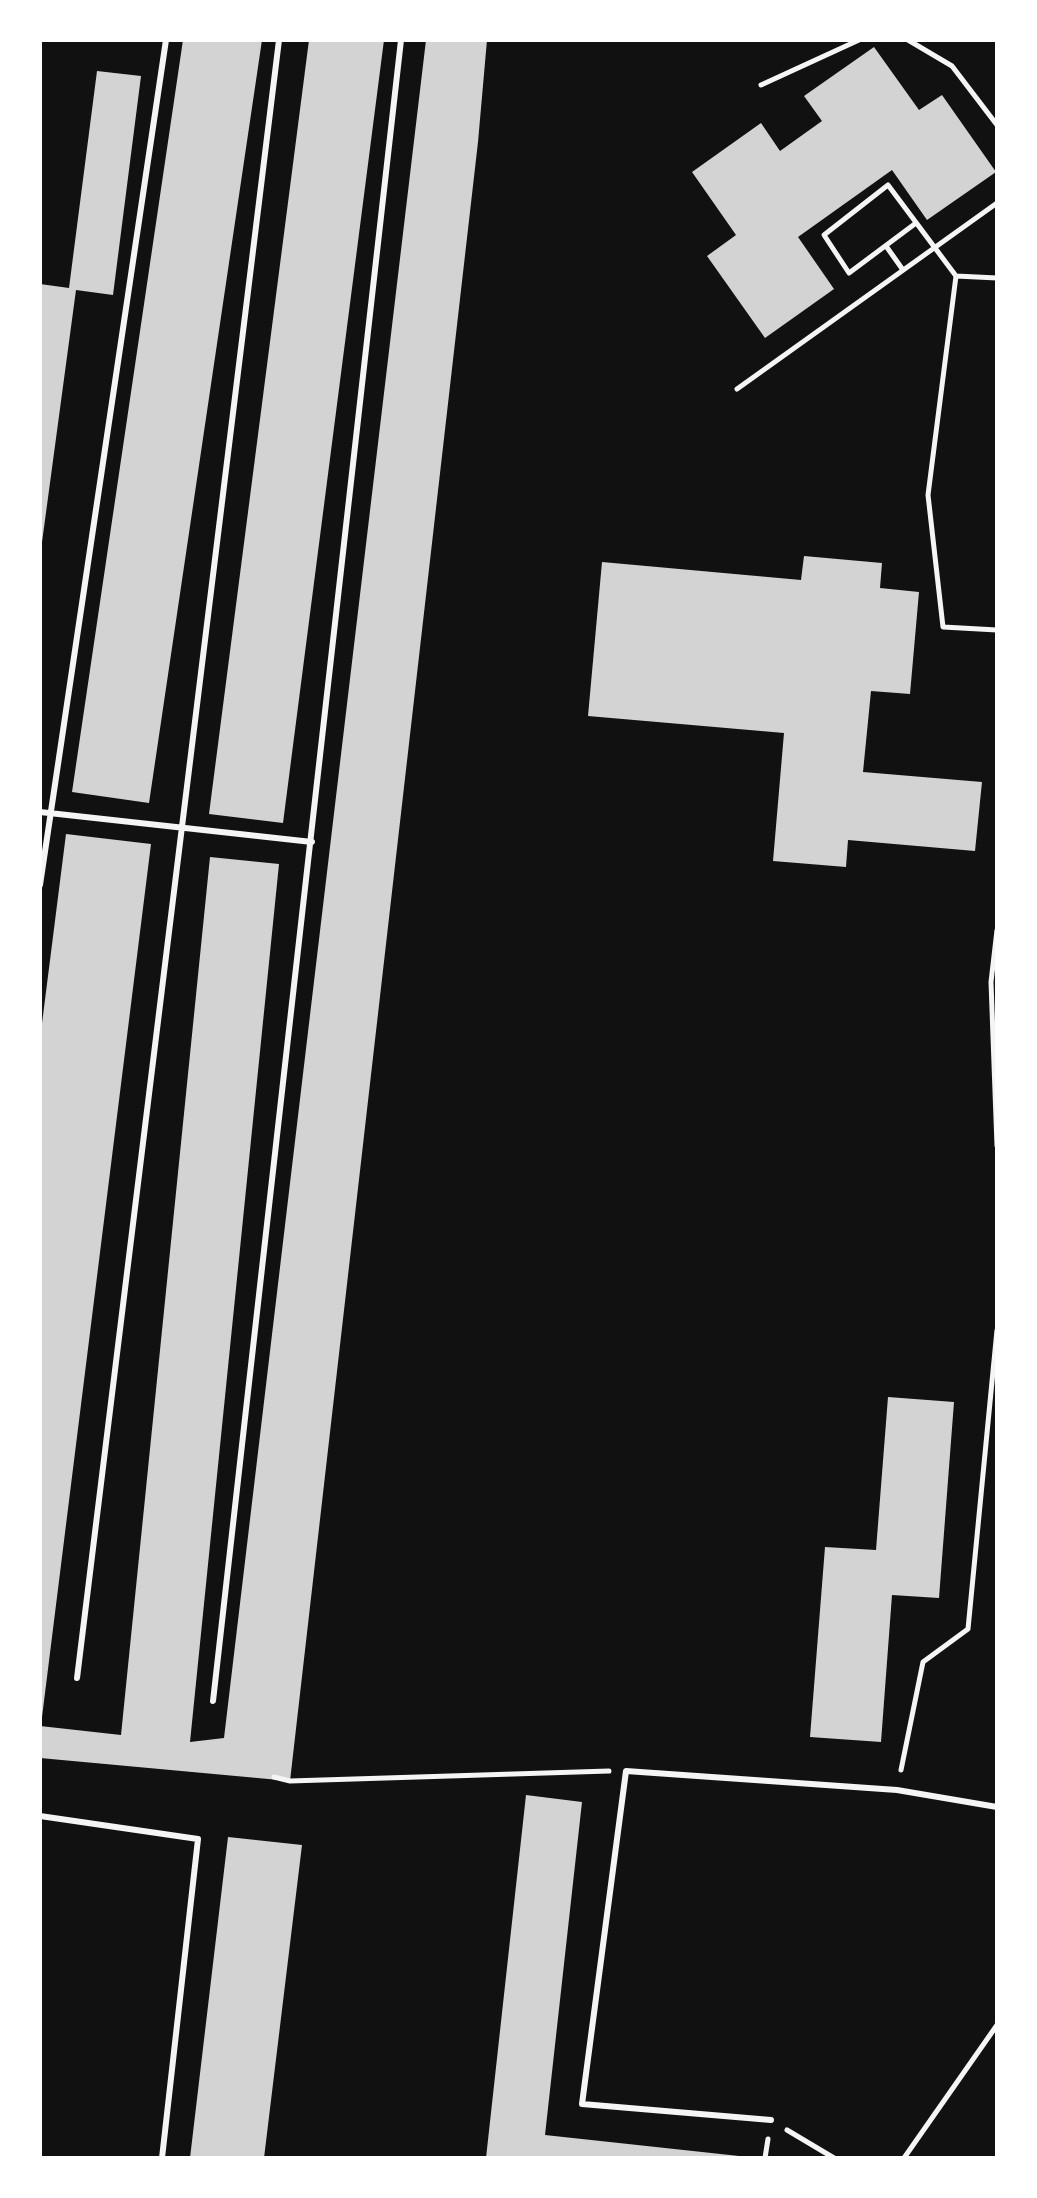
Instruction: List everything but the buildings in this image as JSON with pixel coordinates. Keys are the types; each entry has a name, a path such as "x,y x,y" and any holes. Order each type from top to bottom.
{"lane":[{"path":"40,885 166,40"},
{"path":"77,1678 279,40"},
{"path":"213,1701 401,40"},
{"path":"40,812 312,842"},
{"path":"771,2120 582,2104 626,1771 897,1790 997,1807"},
{"path":"40,1816 198,1839 162,2158"}],"path":[{"path":"761,85 859,40"},
{"path":"908,40 952,66 997,125"},
{"path":"916,223 849,273 824,235 888,185 956,276 928,495 943,627 997,630"},
{"path":"737,389 997,203"},
{"path":"886,246 903,270"},
{"path":"956,276 997,278"},
{"path":"997,930 991,982 997,1146"},
{"path":"897,1790 923,1662 968,1629 997,1330"},
{"path":"274,1777 290,1781 626,1771"},
{"path":"904,2158 997,2025"},
{"path":"771,2120 834,2158"}]}
